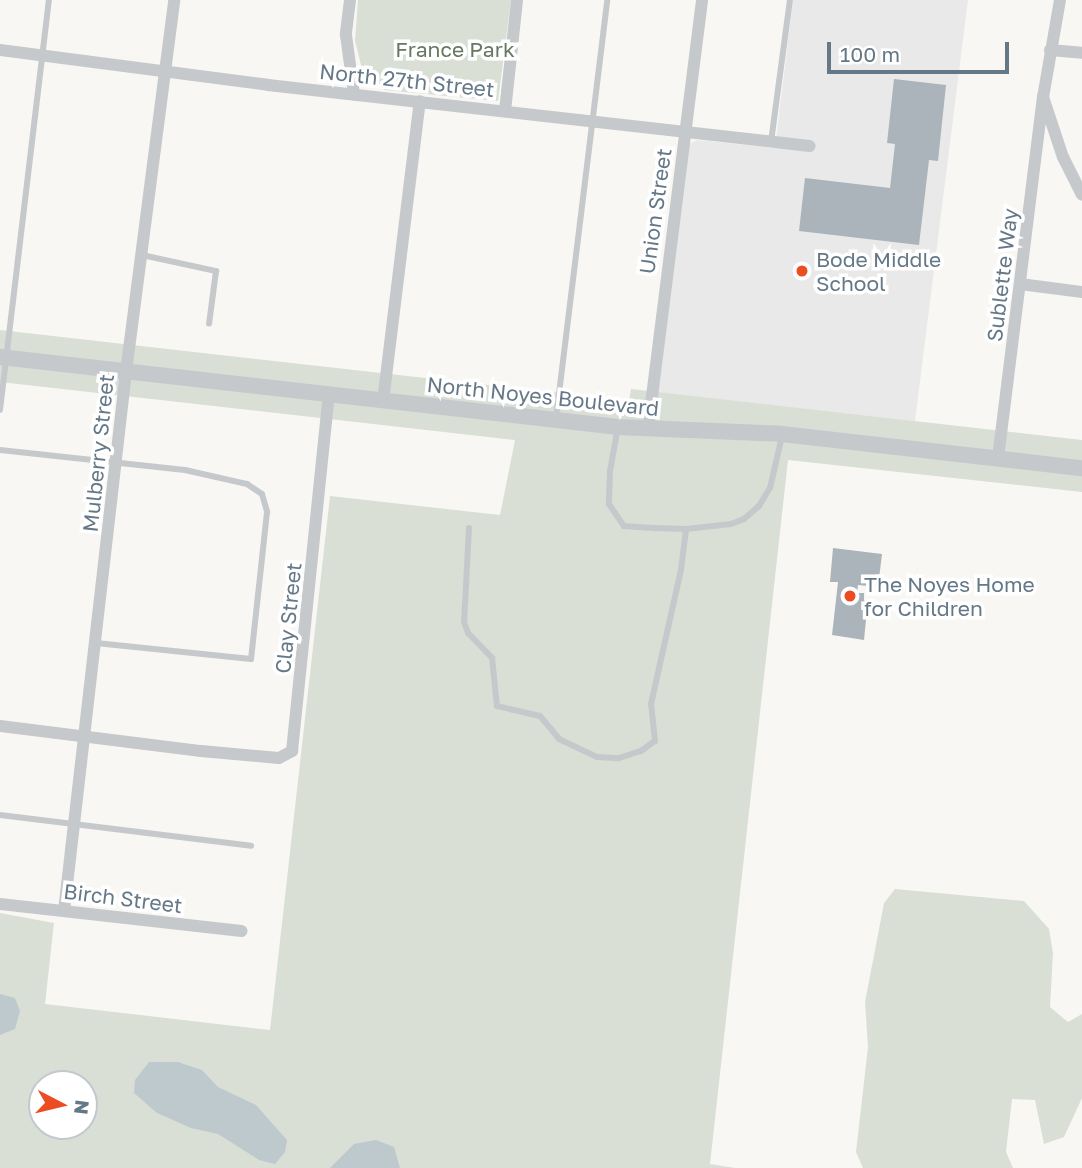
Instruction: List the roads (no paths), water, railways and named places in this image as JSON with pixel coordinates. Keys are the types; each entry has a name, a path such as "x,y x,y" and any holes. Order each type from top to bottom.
{"street":[{"name":"Mulberry Street","path":"64,911 126,372 174,0"},
{"path":"350,0 346,35 354,94"},
{"path":"505,111 517,0"},
{"name":"Union Street","path":"648,428 702,0"},
{"name":"Sublette Way","path":"998,458 1043,97 1060,0"},
{"name":"North 27th Street","path":"0,50 810,146"},
{"path":"1050,50 1082,53"},
{"path":"1043,97 1063,157 1082,195"},
{"path":"383,401 420,101"},
{"path":"1020,285 1082,292"},
{"name":"North Noyes Boulevard","path":"3,357 618,427 782,434 1082,468"},
{"name":"Clay Street","path":"85,737 279,758 292,751 329,396"},
{"path":"0,726 85,737"},
{"name":"Birch Street","path":"0,904 241,931"}],"lane":[{"path":"0,410 3,357 49,0"},
{"path":"555,420 607,0"},
{"path":"771,142 790,0"},
{"path":"142,255 215,271 209,324"},
{"path":"618,427 610,471 609,503 624,526 686,529 731,524 744,519 760,506 770,488 780,456 782,434"},
{"path":"0,450 185,470 247,484 262,494 267,512 251,659 96,643"},
{"path":"469,528 464,622 468,633 492,658 498,706 540,716 559,739 597,757 619,758 640,751 655,741 651,705 681,569 686,529"},
{"path":"0,815 251,846"}],"place":[{"name":"Bode Middle School","path":"802,271"},
{"name":"The Noyes Home for Children","path":"850,596"}],"park label":[{"name":"France Park","path":"455,49"}]}
